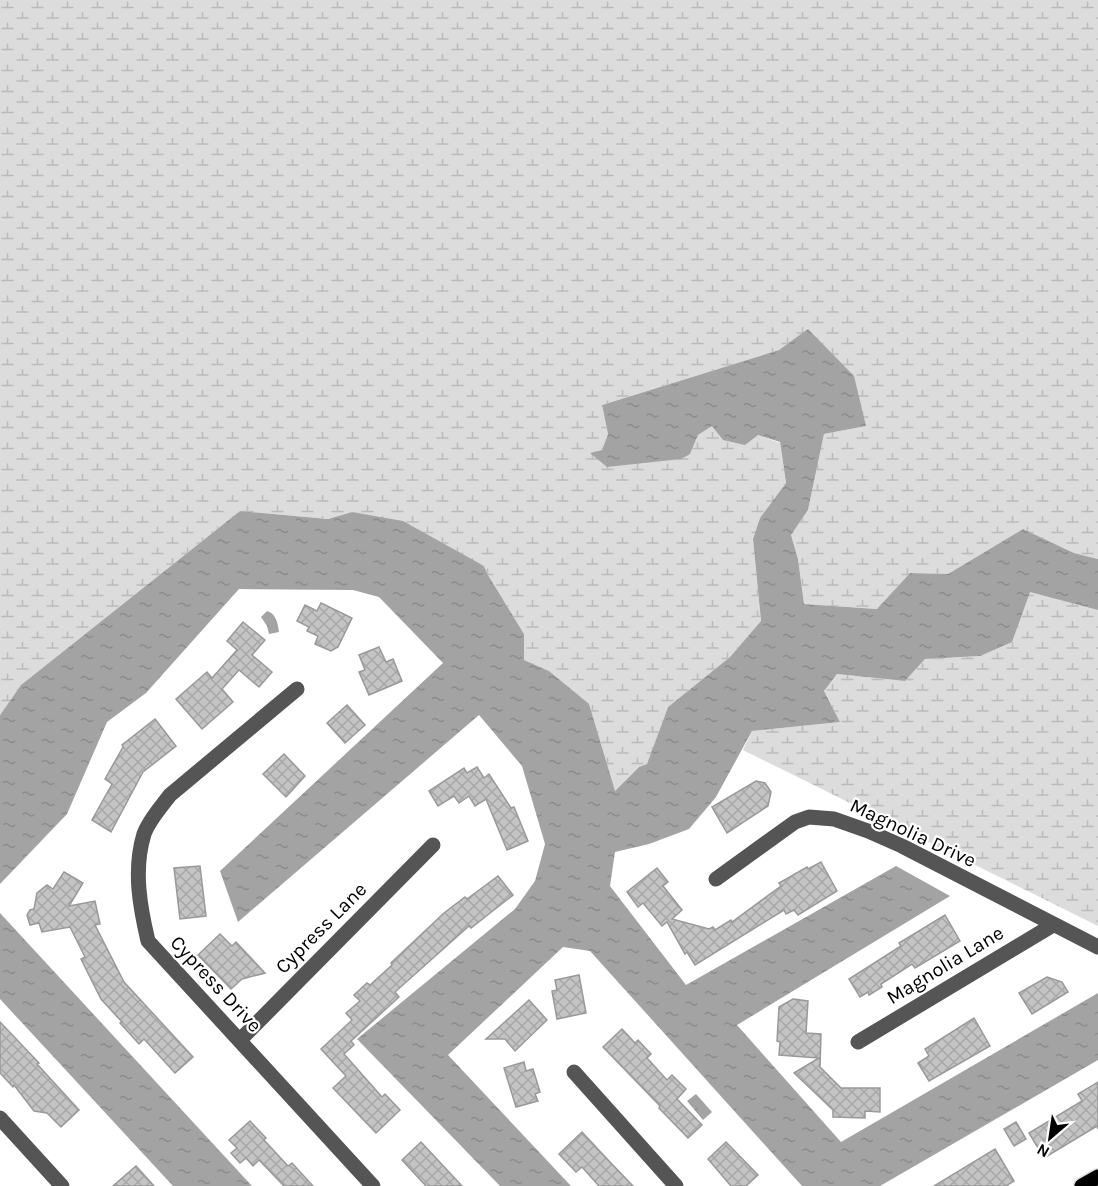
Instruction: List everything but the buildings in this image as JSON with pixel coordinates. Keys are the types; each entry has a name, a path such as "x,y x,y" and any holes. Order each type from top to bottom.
{"main road":[{"path":"1082,1186 1098,1177"}],"street":[{"name":"Cypress Drive","path":"297,689 170,795 155,814 145,833 140,855 138,879 141,912 148,941 373,1186"},
{"name":"Magnolia Drive","path":"716,879 795,822 809,817 834,819 902,846 1098,947"},
{"name":"Cypress Lane","path":"240,1040 433,845"},
{"name":"Magnolia Lane","path":"858,1042 1053,925"},
{"path":"574,1072 676,1186"},
{"path":"0,1118 62,1186"}],"green space":[{"path":"0,0 1098,0 1098,559 1074,553 1023,529 948,574 910,573 878,609 804,604 798,559 791,535 808,510 824,434 866,426 808,330 779,350 602,405 608,434 602,450 591,453 690,454 698,435 712,426 758,435 780,443 786,484 760,518 753,539 761,621 730,657 668,707 647,765 639,767 614,792 589,705 549,671 524,660 524,634 484,566 352,512 328,519 240,511 21,685 0,715"},
{"path":"1030,591 1098,610 1098,926 743,750 752,731 840,722 824,691 837,674 905,681 925,659 980,656"}],"water":[{"path":"808,329 854,376 866,426 824,434 808,510 791,535 798,559 804,604 877,609 910,573 948,574 1023,529 1074,553 1098,559 1098,610 1030,592 1012,642 980,656 925,659 905,681 837,674 824,691 840,722 752,731 716,797 689,829 649,844 615,852 610,886 686,985 896,866 950,896 737,1025 841,1142 1098,993 1098,1060 880,1186 802,1186 590,951 563,947 448,1055 571,1186 500,1186 357,1039 515,909 535,881 545,844 522,766 479,715 238,922 220,871 443,663 379,597 353,590 239,589 146,693 107,722 67,814 0,884 0,715 21,685 240,511 328,519 352,512 403,521 484,566 524,634 524,660 549,671 589,704 615,791 639,767 647,764 668,707 730,657 761,621 753,539 760,518 786,483 780,442 758,435 745,445 723,440 712,426 698,435 690,454 681,459 607,467 590,453 602,450 608,434 602,405 779,350"},
{"path":"267,611 274,616 279,632 269,634 261,617"},
{"path":"0,913 252,1186 173,1186 0,999"},
{"path":"696,1094 712,1112 703,1120 687,1101"}]}
